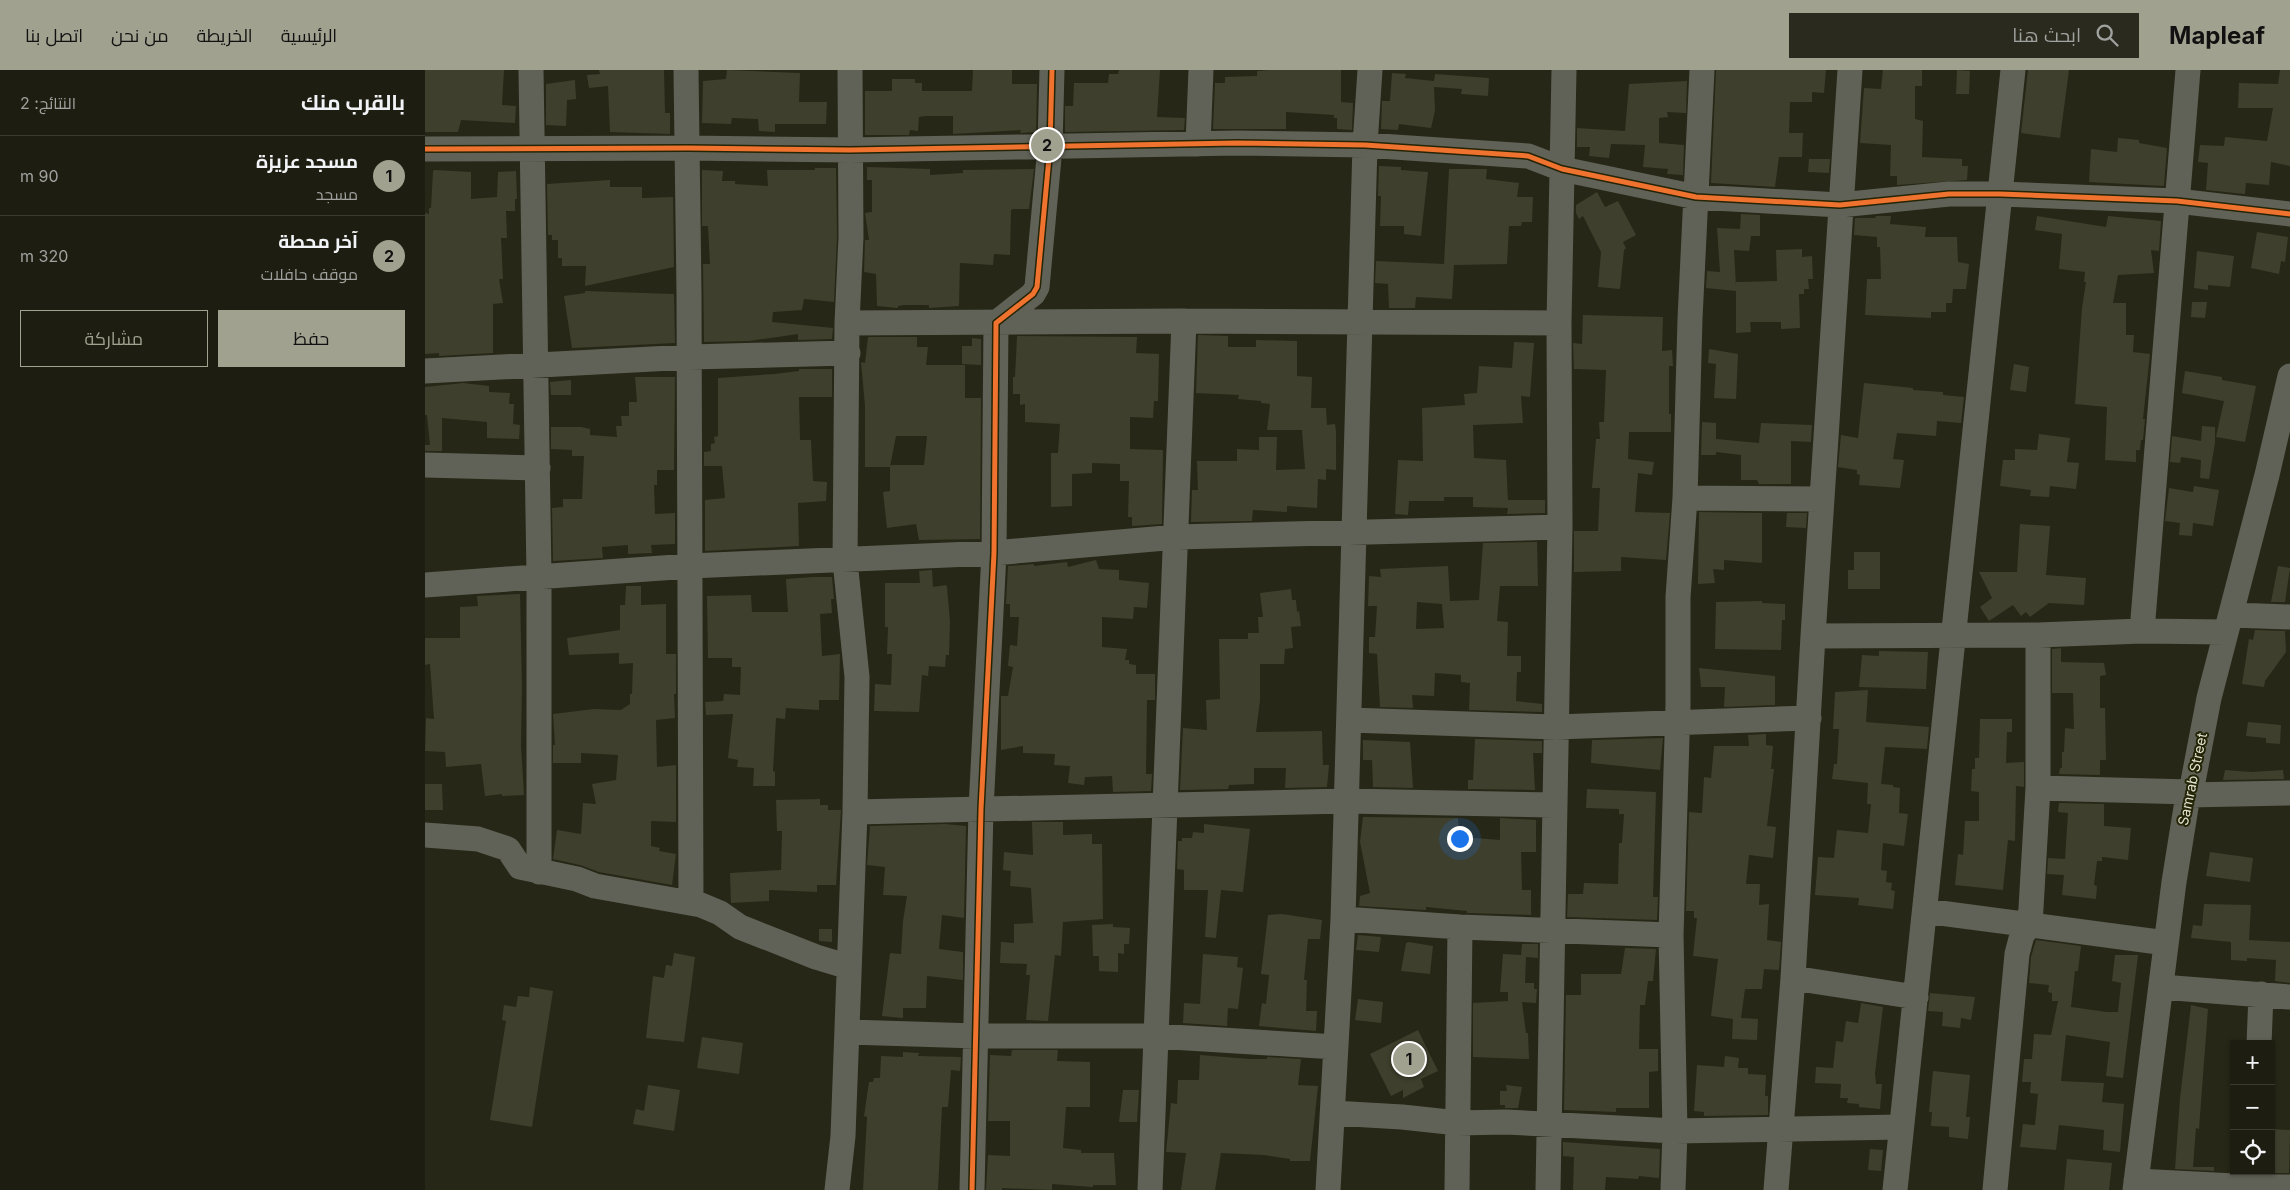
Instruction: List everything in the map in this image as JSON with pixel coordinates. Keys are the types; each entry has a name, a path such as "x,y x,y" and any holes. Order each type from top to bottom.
{"street":[{"path":"531,70 538,468 539,872"},
{"path":"686,70 690,357 691,903"},
{"path":"837,1190 843,1136 848,1032 857,677 845,561 847,323 851,237 850,70"},
{"path":"996,324 1033,294 1037,287 1050,147 1052,70"},
{"path":"1198,144 1201,70"},
{"path":"1328,1190 1343,919 1365,145 1370,70"},
{"path":"1548,1190 1551,931 1560,527 1559,323 1564,70"},
{"path":"1673,1190 1675,1130 1671,935 1677,721 1678,597 1685,498 1702,70"},
{"path":"1776,1190 1793,978 1840,205 1851,70"},
{"path":"1895,1190 2013,70"},
{"path":"2142,631 2188,70"},
{"path":"425,149 688,148 850,150 1198,144 1365,145 1528,156 1562,169 1696,197 1840,205 1949,194 2000,194 2177,201 2290,214"},
{"path":"847,323 996,324 1184,321 1559,323"},
{"path":"1150,1190 1184,321"},
{"path":"972,1190 981,809 994,553 996,324"},
{"path":"425,371 690,357 847,353"},
{"name":"Samrab Street","path":"2136,1186 2161,987 2189,793 2209,698 2290,376"},
{"path":"425,465 538,468"},
{"path":"1685,498 1822,499"},
{"path":"425,585 690,566 845,561 994,553 1177,537 1560,527"},
{"path":"1813,636 2142,631 2290,617"},
{"path":"1995,1190 2017,954 2022,935 2030,925 2038,788 2038,634"},
{"path":"1349,720 1556,727 1677,721 1809,718"},
{"path":"2038,788 2189,793 2290,793"},
{"path":"855,812 1346,801 1554,805"},
{"path":"425,835 478,840 508,849 520,867 577,879 595,886 691,903 720,913 739,927 816,957 849,967"},
{"path":"1925,911 2167,943"},
{"path":"1343,919 1460,927 1671,935"},
{"path":"1457,1190 1460,927"},
{"path":"1793,978 1916,997"},
{"path":"2161,987 2290,997"},
{"path":"2259,1040 2261,994"},
{"path":"848,1032 977,1036 1155,1036 1336,1047"},
{"path":"1333,1113 1402,1117 1458,1123 1506,1122 1675,1130 1901,1127"},
{"path":"2136,1186 2254,1183 2290,1187"}],"building":[{"path":"425,70 504,70 502,105 516,106 515,123 461,120 458,132 425,132"},
{"path":"599,70 664,70 665,113 670,113 670,134 610,132 608,86 589,88 587,75 600,74"},
{"path":"727,70 800,73 799,102 827,102 826,124 775,124 775,132 759,131 758,119 732,118 731,124 702,123 703,81 726,79"},
{"path":"973,70 1012,70 1012,84 1037,84 1036,132 1020,133 1021,130 953,134 953,116 926,116 919,117 918,131 910,130 909,135 865,135 865,91 892,91 892,79 915,79 915,83 922,83 922,91 972,91"},
{"path":"1119,70 1160,70 1157,117 1185,118 1184,130 1065,132 1065,106 1073,106 1074,83 1108,83 1109,74 1118,74"},
{"path":"1341,70 1341,102 1353,103 1352,130 1337,129 1337,118 1334,118 1334,115 1286,112 1286,129 1213,129 1215,83 1225,83 1225,77 1257,76 1257,71"},
{"path":"1716,70 1826,70 1824,93 1812,92 1812,102 1790,102 1789,133 1803,133 1802,157 1779,157 1775,187 1711,183"},
{"path":"1883,70 1922,70 1922,86 1915,86 1915,119 1923,121 1922,157 1962,159 1962,166 1968,166 1967,180 1897,185 1897,176 1890,176 1891,145 1860,143 1864,88 1881,89"},
{"path":"1957,70 1970,71 1969,94 1956,94"},
{"path":"2028,70 2069,70 2060,138 2021,133"},
{"path":"2280,70 2290,70 2290,166 2271,162 2269,185 2246,183 2245,194 2206,190 2208,163 2198,162 2200,145 2224,146 2225,137 2267,141 2273,108 2238,108 2239,83 2278,84"},
{"path":"1392,73 1406,74 1405,78 1434,81 1435,74 1489,78 1488,96 1461,94 1462,89 1434,87 1435,111 1431,128 1399,124 1398,130 1381,129 1382,101 1390,101"},
{"path":"575,80 576,99 567,100 566,126 546,125 546,84"},
{"path":"1687,81 1686,113 1667,112 1668,117 1659,118 1659,143 1684,145 1683,175 1667,174 1668,169 1643,167 1645,145 1611,144 1609,158 1589,156 1590,147 1577,147 1577,128 1625,131 1629,84"},
{"path":"2118,138 2139,140 2139,143 2167,148 2164,186 2089,182 2091,149 2117,152"},
{"path":"1809,159 1830,159 1829,173 1808,172"},
{"path":"1379,166 1401,167 1401,170 1428,172 1421,236 1404,234 1404,226 1380,226"},
{"path":"867,167 930,169 930,175 963,173 963,170 1034,169 1029,209 1011,210 1010,255 994,254 993,265 960,263 959,306 929,308 929,305 904,305 898,306 898,308 877,306 876,274 864,272 865,240 869,240 865,213 872,212 872,180 867,180"},
{"path":"815,168 836,168 837,237 834,302 804,299 802,310 773,312 772,322 833,328 832,339 798,340 798,334 749,341 704,342 703,264 710,264 708,226 702,226 702,170 723,171 722,181 735,181 735,184 768,186 767,170 815,170"},
{"path":"1449,169 1487,169 1486,179 1519,183 1517,197 1533,197 1532,222 1522,222 1521,226 1509,226 1507,264 1454,265 1452,299 1416,297 1415,308 1389,308 1388,284 1375,283 1376,261 1444,264"},
{"path":"433,171 471,172 471,199 497,197 498,172 516,171 517,199 515,199 515,211 506,211 507,238 501,238 503,279 499,279 503,303 493,304 493,353 439,356 439,353 425,354 425,213 429,214 429,208 431,208"},
{"path":"610,180 610,187 642,187 642,198 673,197 674,267 585,286 586,266 562,266 562,258 558,258 558,240 552,240 552,235 548,235 547,184"},
{"path":"1597,192 1605,207 1618,201 1636,235 1623,242 1626,248 1624,250 1620,289 1598,287 1601,252 1583,216 1579,219 1576,213 1576,205"},
{"path":"1741,214 1760,215 1760,236 1751,236 1749,251 1734,250 1736,286 1736,282 1777,281 1776,250 1802,249 1802,257 1812,256 1813,279 1808,279 1809,289 1804,289 1804,294 1799,294 1800,328 1781,329 1781,322 1750,322 1751,332 1736,333 1736,291 1706,288 1707,271 1720,272 1717,228 1740,229"},
{"path":"1876,216 1891,216 1890,224 1926,227 1925,237 1957,237 1958,262 1969,264 1966,289 1953,289 1952,303 1946,303 1946,312 1931,312 1931,318 1865,315 1867,279 1881,279 1880,247 1877,247 1877,237 1854,235 1855,218 1875,218"},
{"path":"2037,216 2106,227 2108,216 2161,221 2159,251 2151,250 2154,273 2118,275 2113,303 2126,303 2126,335 2134,335 2133,352 2150,354 2143,419 2145,419 2143,440 2141,440 2140,450 2136,450 2136,462 2105,460 2107,407 2075,404 2082,308 2086,282 2084,282 2085,272 2059,269 2062,234 2035,230"},
{"path":"2257,232 2288,237 2285,262 2281,261 2279,274 2251,268"},
{"path":"2197,251 2234,256 2230,287 2208,285 2208,290 2194,288"},
{"path":"585,291 674,294 675,343 572,348 564,296 585,293"},
{"path":"2192,302 2207,302 2205,318 2191,317"},
{"path":"1583,315 1663,317 1662,351 1672,350 1673,366 1669,366 1671,432 1629,432 1628,459 1654,462 1652,475 1638,473 1635,512 1670,513 1666,560 1621,557 1621,571 1574,572 1574,531 1598,531 1600,488 1592,488 1596,439 1600,439 1599,422 1604,422 1606,370 1574,369 1573,343 1582,344"},
{"path":"1198,335 1228,336 1228,347 1256,347 1256,340 1297,341 1297,376 1312,377 1311,408 1326,408 1327,425 1335,424 1336,431 1336,470 1326,469 1326,480 1318,479 1317,508 1287,506 1287,512 1253,510 1252,521 1191,522 1192,490 1198,490 1197,461 1237,461 1237,449 1259,450 1259,437 1277,437 1276,470 1305,469 1302,430 1267,430 1270,404 1261,403 1261,401 1238,399 1239,395 1196,393"},
{"path":"1017,336 1137,337 1136,353 1159,354 1158,401 1154,401 1153,418 1130,417 1130,449 1163,450 1162,524 1132,526 1132,517 1128,517 1129,481 1120,481 1120,464 1092,463 1092,473 1072,474 1072,506 1051,507 1051,453 1058,453 1060,424 1025,422 1025,404 1020,405 1020,394 1013,394"},
{"path":"868,337 917,337 917,347 928,347 926,365 965,365 965,398 981,398 980,539 919,540 916,524 887,528 883,492 890,491 890,467 865,467 865,406 861,362 865,363","holes":["896,436 927,436 924,465 890,465"]},
{"path":"972,338 981,339 981,365 962,364 962,346 972,346"},
{"path":"1514,342 1534,343 1530,397 1521,396 1523,423 1473,425 1474,458 1506,460 1508,500 1545,500 1545,513 1507,514 1508,508 1473,507 1473,497 1444,497 1444,501 1409,501 1408,515 1395,514 1398,460 1423,461 1422,408 1465,405 1464,394 1477,393 1479,366 1512,368"},
{"path":"1709,349 1738,354 1736,399 1714,398 1716,364 1708,363"},
{"path":"2014,364 2029,367 2026,392 2010,390"},
{"path":"799,369 832,369 832,397 799,397 800,440 811,440 813,481 827,482 826,501 798,503 799,546 705,551 705,500 725,498 722,466 704,466 704,452 711,451 711,444 715,443 714,437 718,436 718,378 774,374 799,371"},
{"path":"2185,371 2222,377 2222,380 2256,386 2245,442 2216,437 2224,401 2182,393"},
{"path":"635,377 675,377 674,470 657,470 657,485 654,485 655,514 675,513 675,544 651,545 652,553 628,554 628,545 602,547 603,558 553,561 552,508 563,507 563,499 582,499 584,456 572,456 572,450 551,449 551,427 581,427 590,429 590,435 617,437 616,426 622,426 621,416 629,416 629,402 637,402"},
{"path":"571,380 571,395 551,395 550,382"},
{"path":"463,383 489,386 489,392 510,393 509,404 514,404 513,424 520,425 519,439 487,438 487,422 442,418 442,451 425,451 425,445 430,445 427,415 425,415 425,387"},
{"path":"1864,383 1943,392 1943,395 1964,397 1961,423 1937,421 1936,436 1897,433 1893,459 1904,460 1900,488 1859,485 1860,475 1857,474 1857,470 1838,467 1841,435 1858,438"},
{"path":"1702,422 1716,423 1716,439 1759,443 1761,423 1812,425 1811,442 1791,441 1791,484 1759,484 1757,480 1741,480 1741,455 1716,452 1716,455 1701,455"},
{"path":"2202,426 2215,427 2215,443 2209,479 2200,478 2201,460 2181,457 2180,463 2170,462 2172,436 2201,441"},
{"path":"2039,434 2070,438 2067,462 2079,463 2076,489 2050,486 2049,497 2030,496 2031,490 2000,486 2003,460 2015,460 2015,449 2037,450"},
{"path":"2194,486 2219,490 2213,526 2193,523 2192,536 2179,535 2180,523 2165,521 2169,488 2193,492"},
{"path":"1699,512 1762,513 1762,563 1724,560 1724,570 1713,569 1715,583 1698,584"},
{"path":"1787,513 1807,513 1806,528 1786,527"},
{"path":"2020,524 2050,526 2046,575 2086,578 2084,605 2049,603 2030,617 2026,612 2021,616 2013,605 1989,621 1980,607 1992,598 1979,572 2017,572"},
{"path":"1537,542 1538,586 1500,586 1497,621 1508,622 1507,656 1521,656 1521,672 1517,672 1516,701 1542,704 1542,712 1469,710 1470,683 1461,682 1461,675 1435,673 1434,696 1412,695 1413,708 1380,707 1377,654 1369,653 1369,637 1375,637 1377,606 1368,606 1369,576 1381,577 1380,569 1448,566 1450,601 1479,600 1483,543","holes":["1417,602 1442,604 1444,628 1416,629"]},
{"path":"1854,552 1880,552 1880,589 1848,589 1848,570 1854,570"},
{"path":"1096,560 1099,569 1119,570 1119,580 1149,583 1147,608 1134,607 1133,619 1102,617 1102,647 1127,649 1125,660 1129,660 1129,664 1136,665 1136,674 1155,674 1155,700 1147,700 1146,774 1152,774 1151,791 1113,792 1112,776 1085,777 1084,785 1068,783 1070,766 1054,765 1055,754 1023,753 1023,746 1001,750 1001,696 1008,696 1013,667 1008,666 1010,645 1017,646 1019,617 1010,617 1010,604 1006,604 1008,566 1034,564 1034,566 1067,562 1068,567"},
{"path":"2278,566 2290,568 2285,602 2271,602"},
{"path":"932,570 933,587 946,585 947,587 950,621 949,655 946,655 945,667 929,666 928,676 922,675 919,712 874,711 875,684 891,685 892,654 887,654 888,627 885,627 885,583 920,583 919,571"},
{"path":"832,577 834,599 831,599 832,613 820,614 822,656 840,654 839,700 819,700 819,710 786,708 785,719 776,718 773,771 775,772 775,786 753,786 754,768 737,767 738,760 728,758 733,714 706,715 705,702 723,701 724,694 740,695 741,667 732,667 732,658 708,658 707,596 751,595 752,612 788,612 786,579"},
{"path":"626,586 641,586 641,605 666,604 666,654 676,654 675,718 656,720 657,767 676,765 676,822 651,821 651,846 660,848 659,851 676,854 672,885 599,872 580,865 553,859 557,830 581,834 583,803 596,804 592,784 616,780 618,755 581,753 581,763 553,763 553,745 555,745 553,714 594,709 621,710 630,704 630,694 632,694 633,663 619,664 619,653 569,655 567,638 620,630 620,605 625,605"},
{"path":"1291,589 1292,600 1296,600 1297,612 1299,611 1301,626 1291,627 1293,648 1285,649 1284,664 1260,664 1260,700 1256,732 1322,731 1323,765 1329,765 1327,787 1285,788 1286,768 1254,768 1254,784 1229,785 1228,789 1180,790 1183,728 1207,730 1206,700 1220,699 1219,639 1248,639 1248,633 1259,633 1258,617 1263,617 1260,593"},
{"path":"520,594 521,746 524,795 502,796 502,794 485,796 481,764 446,767 445,752 425,751 426,718 434,719 430,664 425,665 425,638 460,638 460,607 478,606 477,596"},
{"path":"1762,601 1762,603 1785,604 1785,620 1782,620 1781,650 1715,649 1716,602"},
{"path":"2255,630 2285,631 2286,652 2265,681 2264,687 2242,684 2249,639 2253,640"},
{"path":"2061,648 2061,662 2104,663 2106,675 2100,676 2100,708 2105,708 2106,760 2100,760 2100,775 2059,774 2060,768 2062,768 2065,728 2074,729 2073,693 2052,693 2052,649"},
{"path":"1879,651 1928,652 1926,689 1859,687 1862,655 1879,656"},
{"path":"1699,668 1775,676 1775,705 1724,707 1725,687 1701,687"},
{"path":"1868,690 1866,722 1929,727 1927,749 1885,747 1881,784 1900,788 1899,813 1908,814 1904,846 1883,843 1881,870 1887,871 1886,882 1892,883 1891,890 1895,891 1893,909 1858,905 1859,898 1815,895 1818,857 1834,858 1837,830 1868,833 1871,804 1867,804 1868,783 1832,779 1834,764 1837,764 1839,729 1833,729 1835,692"},
{"path":"1980,719 2012,719 2012,732 2007,732 2006,763 2024,762 2024,787 2016,786 2015,841 2008,840 2003,890 1955,885 1958,854 1963,855 1965,821 1979,821 1979,792 1971,791 1972,769 1975,769 1975,758 1979,758"},
{"path":"2248,722 2281,725 2280,744 2266,743 2266,738 2246,736"},
{"path":"1766,734 1766,745 1773,746 1771,769 1774,769 1767,826 1776,827 1773,858 1749,855 1746,884 1760,884 1759,905 1769,904 1767,940 1781,942 1779,970 1764,969 1762,989 1745,989 1741,1018 1758,1019 1757,1040 1732,1039 1733,1019 1711,1016 1718,959 1693,956 1697,918 1694,918 1694,911 1686,911 1689,812 1702,813 1704,777 1711,778 1714,746 1749,746 1748,735"},
{"path":"1663,738 1660,770 1591,763 1592,740"},
{"path":"1475,739 1542,741 1542,753 1533,753 1535,790 1468,789 1468,780 1473,780"},
{"path":"1363,740 1410,742 1413,788 1373,787 1372,760 1363,760"},
{"path":"2225,770 2251,772 2283,770 2284,779 2223,780"},
{"path":"425,784 442,784 443,810 425,810"},
{"path":"1587,789 1656,792 1653,897 1658,897 1657,920 1567,917 1568,894 1583,894 1584,883 1618,884 1619,843 1622,843 1624,814 1619,814 1619,809 1586,808"},
{"path":"820,799 820,805 828,805 828,810 841,810 836,885 817,885 817,892 769,890 769,901 731,903 730,873 781,870 782,831 777,831 776,800"},
{"path":"2059,803 2104,804 2104,826 2131,828 2128,860 2102,857 2102,861 2097,861 2094,885 2097,886 2096,899 2062,895 2064,875 2047,874 2048,858 2065,859 2068,813 2058,812"},
{"path":"1363,817 1458,818 1459,831 1462,831 1462,837 1500,840 1500,818 1536,820 1536,852 1521,852 1522,890 1531,890 1531,915 1467,913 1467,911 1426,907 1426,910 1359,906 1360,896 1370,893 1360,842"},
{"path":"1032,822 1063,822 1063,835 1092,834 1092,844 1102,844 1103,919 1063,922 1061,956 1055,955 1048,1021 1026,1020 1030,975 1026,975 1027,964 1000,963 1001,942 1014,943 1014,924 1033,923 1031,888 1010,886 1011,871 1003,870 1004,852 1033,855"},
{"path":"945,824 966,826 964,918 942,915 939,949 963,952 963,980 927,976 926,1008 903,1008 903,1018 882,1016 890,953 901,954 907,896 883,895 885,867 867,865 870,826"},
{"path":"1204,824 1250,829 1243,892 1221,890 1216,938 1205,937 1208,890 1184,890 1184,870 1177,869 1178,841 1182,841 1182,838 1192,838 1193,832 1204,833"},
{"path":"2210,852 2253,858 2250,882 2206,876"},
{"path":"2204,904 2251,905 2249,940 2290,942 2290,983 2275,981 2276,960 2247,958 2247,961 2231,960 2231,942 2191,938 2193,925 2202,926"},
{"path":"1282,914 1322,920 1320,939 1308,939 1304,980 1307,980 1306,1011 1317,1011 1316,1031 1259,1026 1262,1003 1266,1004 1269,975 1261,974 1268,915"},
{"path":"1113,924 1113,927 1130,928 1129,944 1124,944 1124,954 1118,953 1118,972 1099,971 1099,956 1093,956 1092,925"},
{"path":"819,929 832,929 832,942 819,941"},
{"path":"1358,935 1381,937 1379,952 1356,950"},
{"path":"2036,940 2081,946 2078,971 2075,971 2071,1007 2118,1012 2121,983 2112,981 2115,955 2138,955 2123,1078 2106,1076 2110,1042 2066,1035 2061,1081 2104,1083 2102,1102 2124,1104 2120,1152 2103,1150 2104,1130 2059,1125 2056,1150 2020,1147 2023,1124 2035,1125 2038,1094 2030,1093 2031,1082 2022,1082 2024,1059 2032,1059 2034,1034 2051,1035 2058,1001 2052,1001 2052,993 2048,992 2049,985 2029,983 2031,957"},
{"path":"1406,943 1433,946 1430,974 1401,971"},
{"path":"1522,944 1538,944 1538,958 1526,957 1525,983 1534,983 1534,989 1537,989 1536,1003 1522,1002 1526,1033 1528,1033 1529,1059 1473,1057 1473,1003 1508,1001 1508,992 1500,992 1503,954 1521,955"},
{"path":"1625,948 1656,949 1653,981 1648,981 1645,1005 1640,1005 1639,1049 1658,1049 1658,1071 1649,1072 1649,1108 1616,1108 1616,1112 1564,1110 1566,995 1581,995 1581,974 1621,974"},
{"path":"674,953 695,957 684,1042 646,1038 653,976 664,978 666,965 672,966"},
{"path":"1203,954 1238,957 1237,967 1243,968 1238,1009 1228,1008 1227,1026 1183,1023 1184,1003 1200,1004"},
{"path":"530,987 553,991 532,1127 490,1120 506,1021 502,1020 504,1005 516,1007 518,996 529,997"},
{"path":"1930,993 1975,997 1971,1020 1961,1018 1960,1028 1942,1026 1943,1012 1928,1011"},
{"path":"1358,999 1383,1002 1381,1023 1355,1020"},
{"path":"1861,1003 1883,1007 1875,1073 1876,1084 1882,1084 1880,1109 1859,1107 1859,1104 1847,1103 1848,1098 1840,1098 1841,1084 1815,1083 1816,1067 1833,1068 1836,1041 1843,1042 1846,1021 1858,1023"},
{"path":"2191,1005 2208,1009 2199,1129 2196,1128 2193,1167 2214,1167 2214,1171 2175,1169 2180,1098"},
{"path":"1418,1030 1438,1071 1421,1079 1424,1087 1403,1098 1403,1090 1391,1096 1370,1054"},
{"path":"702,1037 743,1043 739,1074 697,1068"},
{"path":"1012,1050 1058,1050 1057,1061 1090,1062 1090,1107 1066,1107 1063,1148 1081,1150 1081,1153 1114,1153 1116,1185 1093,1185 1093,1187 1052,1184 1052,1190 1002,1188 1002,1190 986,1190 988,1155 1010,1156 1010,1121 988,1121 990,1055 1011,1056"},
{"path":"903,1052 919,1053 918,1056 961,1057 960,1071 951,1070 948,1107 942,1107 938,1190 863,1190 867,1117 864,1116 869,1082 873,1082 874,1078 880,1078 881,1056 903,1057"},
{"path":"1200,1055 1250,1059 1267,1059 1267,1057 1301,1059 1298,1085 1318,1086 1310,1161 1290,1161 1290,1159 1263,1155 1221,1153 1215,1190 1181,1190 1186,1153 1166,1152 1171,1103 1177,1104 1178,1080 1199,1080"},
{"path":"1725,1056 1739,1058 1738,1068 1748,1068 1748,1074 1766,1075 1765,1096 1768,1096 1768,1115 1704,1116 1704,1112 1694,1111 1697,1065 1724,1067"},
{"path":"1933,1071 1970,1075 1966,1117 1970,1117 1968,1139 1949,1137 1949,1127 1931,1126 1932,1112 1929,1112"},
{"path":"648,1085 680,1090 674,1131 633,1124 636,1109 644,1111"},
{"path":"1506,1085 1522,1087 1518,1108 1505,1108 1505,1105 1500,1105 1500,1091 1507,1091"},
{"path":"1123,1090 1139,1090 1137,1122 1119,1122"},
{"path":"2275,1129 2290,1130 2289,1173 2275,1173"},
{"path":"1563,1142 1660,1149 1659,1178 1639,1176 1638,1179 1606,1177 1605,1190 1573,1190 1574,1157 1563,1156"},
{"path":"1870,1149 1883,1150 1881,1171 1868,1170"},
{"path":"2067,1159 2112,1163 2109,1190 2064,1190"}],"cycle path":[{"path":"972,1190 981,809 994,553 996,323 1033,294 1037,287 1050,147 1052,70"},
{"path":"425,149 688,148 850,150 1237,143 1365,145 1528,156 1562,169 1696,197 1840,205 1949,194 2000,194 2177,201 2290,214"}],"place":[{"name":"آخر محطة","path":"1047,145"},
{"name":"مسجد عزيزة","path":"1409,1059"}]}
